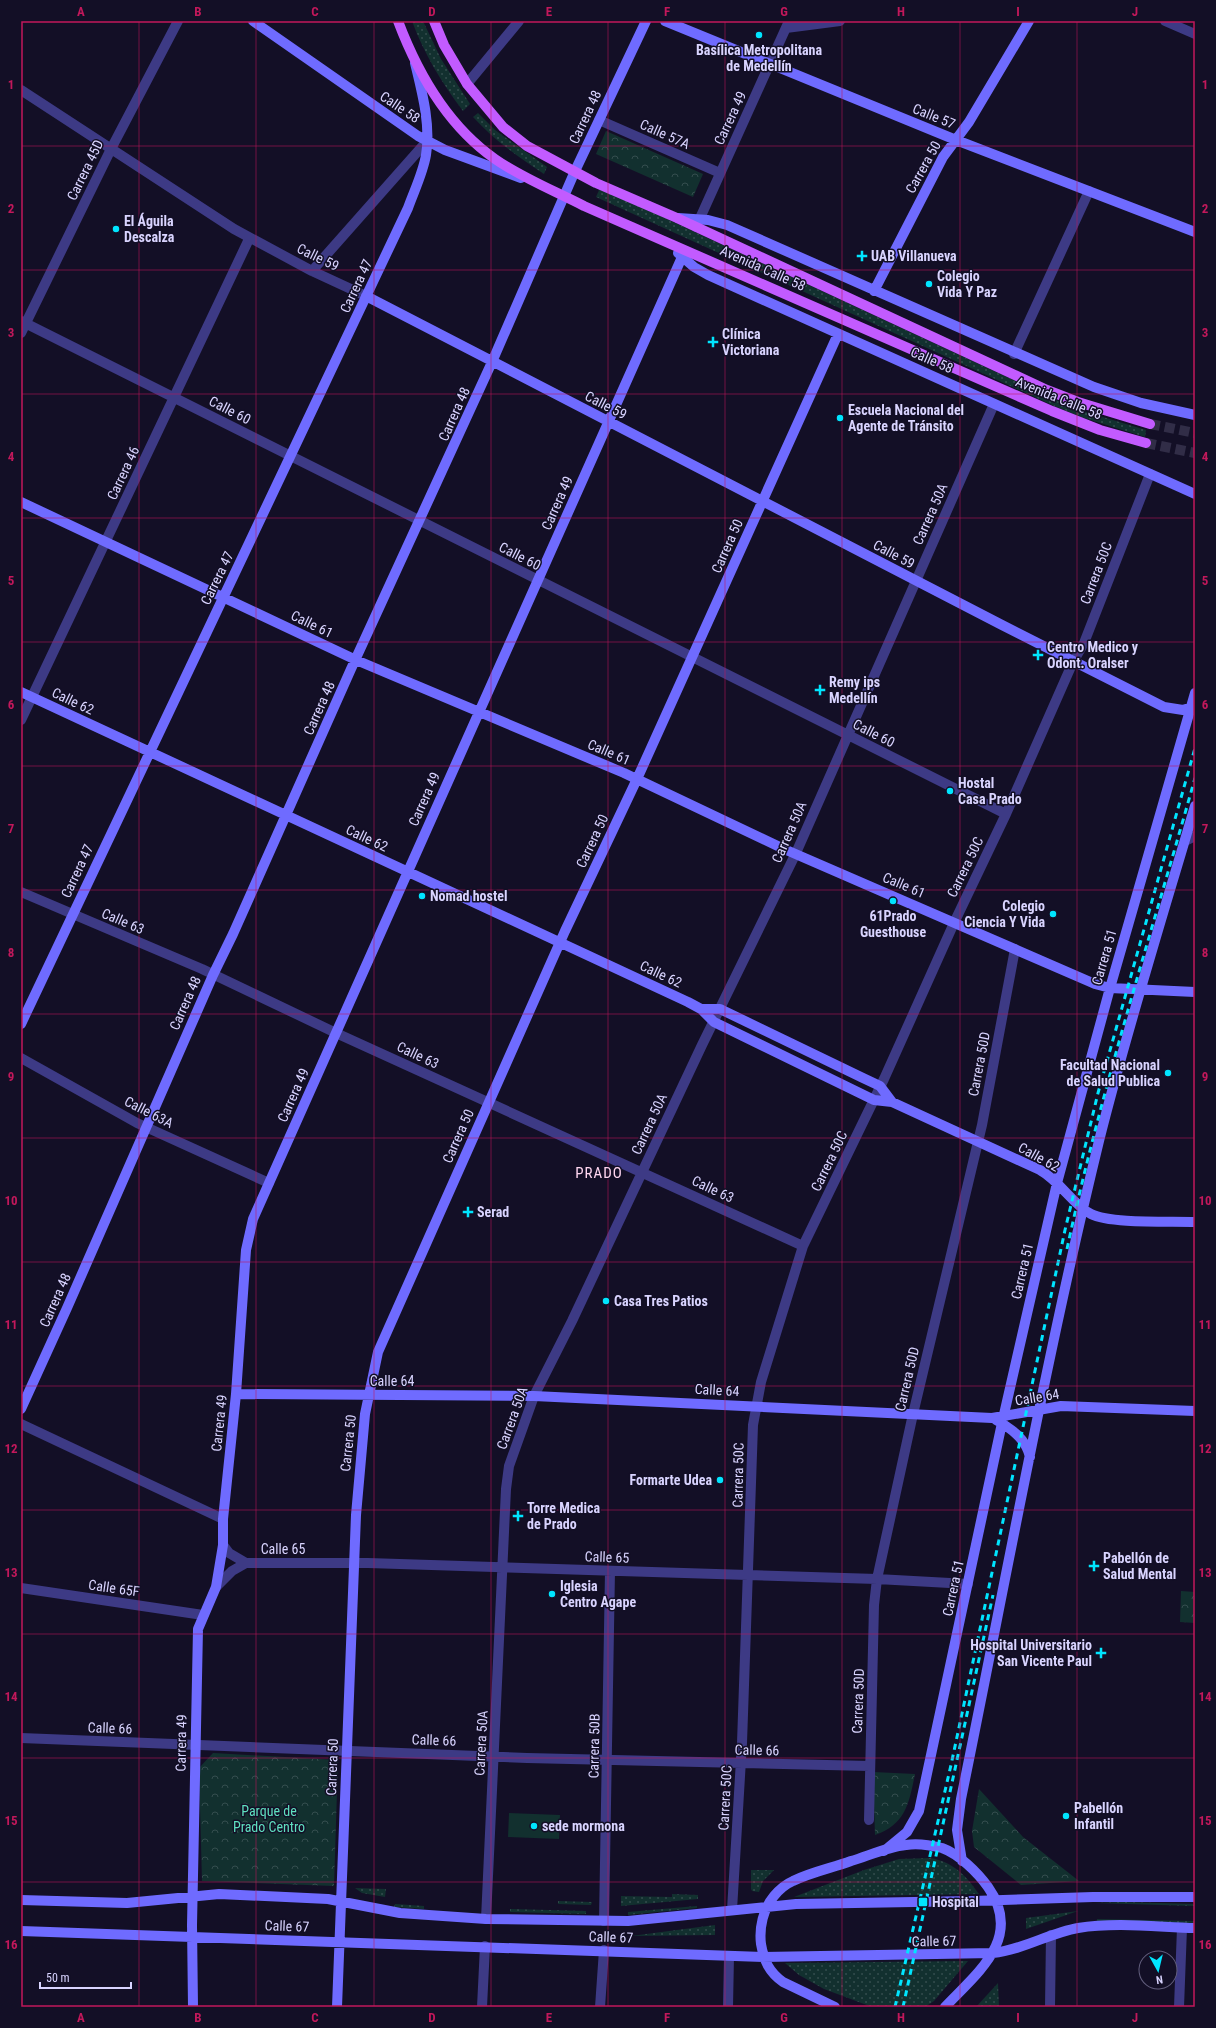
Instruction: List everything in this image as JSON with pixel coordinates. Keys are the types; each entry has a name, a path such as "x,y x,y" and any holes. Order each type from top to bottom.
{"main road":[{"name":"Calle 58","path":"254,21 402,126 427,141 457,155 546,187"},
{"name":"Avenida Calle 58","path":"398,21 413,57 440,103 473,142 501,163 584,206 1063,416 1100,430 1146,443"},
{"name":"Avenida Calle 58","path":"434,21 444,45 467,84 490,114 516,138 539,153 596,183 677,218 697,223 1047,390 1078,402 1150,424"},
{"name":"Carrera 48","path":"21,1409 70,1301 212,975 233,934 492,362 575,171 646,21"},
{"name":"Calle 57","path":"665,21 956,140 1195,232"},
{"name":"Carrera 50","path":"874,291 943,157 969,122 1029,21"},
{"name":"Carrera 47","path":"21,1024 408,208 424,166 427,141 424,104 413,57"},
{"path":"697,223 718,222 727,225 1014,354 1116,396 1158,408 1195,415"},
{"name":"Calle 58","path":"665,241 682,257 708,275 1195,494"},
{"name":"Carrera 49","path":"193,2007 192,1896 198,1629 203,1615 212,1600 216,1587 223,1545 223,1519 236,1394 246,1250 253,1219 682,257"},
{"name":"Calle 59","path":"366,296 1073,662 1164,707 1174,709 1193,707"},
{"name":"Carrera 50","path":"337,2007 353,1563 365,1414 378,1352 390,1321 488,1102 560,943 637,779 838,334"},
{"name":"Calle 61","path":"21,502 356,660 478,713 637,779 796,853 1095,984 1110,988 1195,992"},
{"name":"Calle 62","path":"21,692 701,1008 720,1009 880,1086 892,1102"},
{"name":"Carrera 51","path":"884,1851 907,1832 919,1811 1003,1420 1057,1183 1110,988 1193,707 1195,693"},
{"path":"962,1861 957,1839 960,1805 1040,1409 1084,1208 1099,1143 1140,990 1195,806"},
{"name":"Calle 62","path":"701,1008 714,1022 874,1100 892,1102 1046,1174 1091,1214 1115,1219 1195,1222"},
{"name":"Calle 64","path":"236,1394 534,1396 992,1418 1003,1420 1040,1409 1066,1406 1195,1411"},
{"path":"1003,1420 1024,1443 1030,1459"},
{"path":"835,2007 792,1987 776,1977 766,1965 763,1957 760,1936 767,1906 774,1896 792,1881 905,1845 929,1845 950,1852 983,1881 995,1900 1000,1925 999,1940 993,1953 945,2007"},
{"name":"Calle 67","path":"21,1900 127,1903 219,1894 308,1897 341,1901 387,1912 486,1919 636,1921 767,1906 1093,1897 1195,1897"},
{"name":"Calle 67","path":"21,1931 604,1950 763,1957 993,1953 1015,1949 1065,1931 1094,1926 1195,1928"}],"street":[{"name":"Carrera 45D","path":"23,326 111,149 178,21"},
{"path":"467,84 519,21"},
{"path":"788,24 840,21"},
{"path":"1166,21 1195,34"},
{"name":"Carrera 49","path":"697,223 788,24"},
{"name":"Calle 59","path":"21,90 250,239 312,271 366,296"},
{"name":"Calle 57A","path":"599,120 720,173"},
{"path":"312,271 427,141"},
{"path":"1014,354 1089,191"},
{"name":"Carrera 46","path":"21,720 250,239"},
{"name":"Calle 60","path":"23,326 174,398 1006,814"},
{"name":"Carrera 50A","path":"486,1919 506,1489 509,1466 534,1396 572,1322 642,1172 796,853 994,404"},
{"name":"Carrera 50C","path":"732,1910 741,1763 755,1406 761,1382 803,1246 874,1100 954,923 1006,814 1073,662 1084,642 1150,474"},
{"path":"1185,842 1195,836"},
{"name":"Calle 63","path":"21,892 212,975 803,1246"},
{"name":"Carrera 50D","path":"869,1820 874,1605 877,1579 913,1414 978,1142 1015,949"},
{"name":"Calle 63A","path":"21,1058 146,1127 269,1183"},
{"path":"21,1424 223,1519"},
{"name":"Calle 65","path":"223,1545 229,1553 246,1563"},
{"name":"Calle 65","path":"216,1587 232,1571 246,1563 353,1563 877,1579 968,1584"},
{"name":"Carrera 50B","path":"604,1921 608,1760 610,1571"},
{"name":"Calle 65F","path":"21,1588 203,1615"},
{"name":"Calle 66","path":"21,1738 494,1757 870,1766"},
{"path":"1179,2007 1182,1928"},
{"path":"1050,2007 1051,1935"},
{"path":"482,2007 485,1946"},
{"path":"600,2007 604,1950"},
{"path":"728,2007 729,1956"}],"green space":[{"path":"412,21 423,21 441,59 470,104 463,111 434,68"},
{"path":"478,113 495,130 547,167 544,174 516,155 489,133 473,117"},
{"path":"606,131 703,174 693,197 596,154"},
{"path":"600,188 1054,399 1083,411 1146,430 1145,437 1081,417 1052,405 596,197"},
{"path":"1181,1591 1195,1592 1195,1623 1180,1622"},
{"name":"Parque de Prado Centro","path":"213,1753 338,1760 334,1886 202,1881 199,1768"},
{"path":"873,1772 915,1774 908,1803 900,1819 893,1825 875,1835"},
{"path":"979,1789 1023,1837 1079,1881 1021,1885 974,1847 972,1831"},
{"name":"sede mormona","path":"509,1813 560,1815 559,1839 508,1837"},
{"path":"930,1858 953,1866 969,1881 979,1894 794,1897 864,1870 899,1859"},
{"path":"751,1870 774,1870 763,1881 759,1892 752,1891 751,1889"},
{"path":"355,1888 386,1889 385,1897 362,1893"},
{"path":"672,1894 698,1895 698,1899 621,1906 621,1896 672,1897"},
{"path":"558,1901 592,1902 591,1905 558,1904"},
{"path":"1122,1902 1195,1904 1195,1906 1094,1903"},
{"path":"395,1904 424,1906 424,1909 394,1907"},
{"path":"697,1906 697,1908 628,1915 628,1912"},
{"path":"510,1909 586,1911 586,1914 510,1912"},
{"path":"1078,1911 1026,1929 1026,1918"},
{"path":"1097,1919 1195,1921 1195,1923 1097,1922"},
{"path":"715,1925 715,1935 631,1936"},
{"path":"968,1961 934,2001 925,2007 872,2007 824,1989 799,1975 785,1963"},
{"path":"998,1983 999,2007 976,2007"}],"tunnel":[{"path":"1150,424 1195,433"},
{"path":"1146,443 1195,453"}],"railway":[{"path":"895,2007 951,1765 1065,1230 1098,1093 1195,748"},
{"path":"1067,1249 1080,1190 1111,1071 1195,778"},
{"path":"903,2007 993,1595"}],"place":[{"name":"Basílica Metropolitana de Medellín","path":"759,35"},
{"name":"El Águila Descalza","path":"116,229"},
{"name":"UAB Villanueva","path":"862,256"},
{"name":"Colegio Vida Y Paz","path":"929,284"},
{"name":"Clínica Victoriana","path":"713,342"},
{"name":"Escuela Nacional del Agente de Tránsito","path":"840,418"},
{"name":"Centro Medico y Odont. Oralser","path":"1038,655"},
{"name":"Remy ips Medellín","path":"820,690"},
{"name":"Hostal Casa Prado","path":"950,791"},
{"name":"Nomad hostel","path":"422,896"},
{"name":"61Prado Guesthouse","path":"893,901"},
{"name":"Colegio Ciencia Y Vida","path":"1053,914"},
{"name":"Facultad Nacional de Salud Publica","path":"1168,1073"},
{"name":"Serad","path":"468,1212"},
{"name":"Casa Tres Patios","path":"606,1301"},
{"name":"Formarte Udea","path":"720,1480"},
{"name":"Torre Medica de Prado","path":"518,1516"},
{"name":"Pabellón de Salud Mental","path":"1094,1566"},
{"name":"Iglesia Centro Agape","path":"552,1594"},
{"name":"Hospital Universitario San Vicente Paul","path":"1101,1653"},
{"name":"Pabellón Infantil","path":"1066,1816"},
{"name":"sede mormona","path":"534,1826"},
{"name":"Hospital","path":"923,1902"}],"district":[{"name":"PRADO","path":"599,1173"}]}
